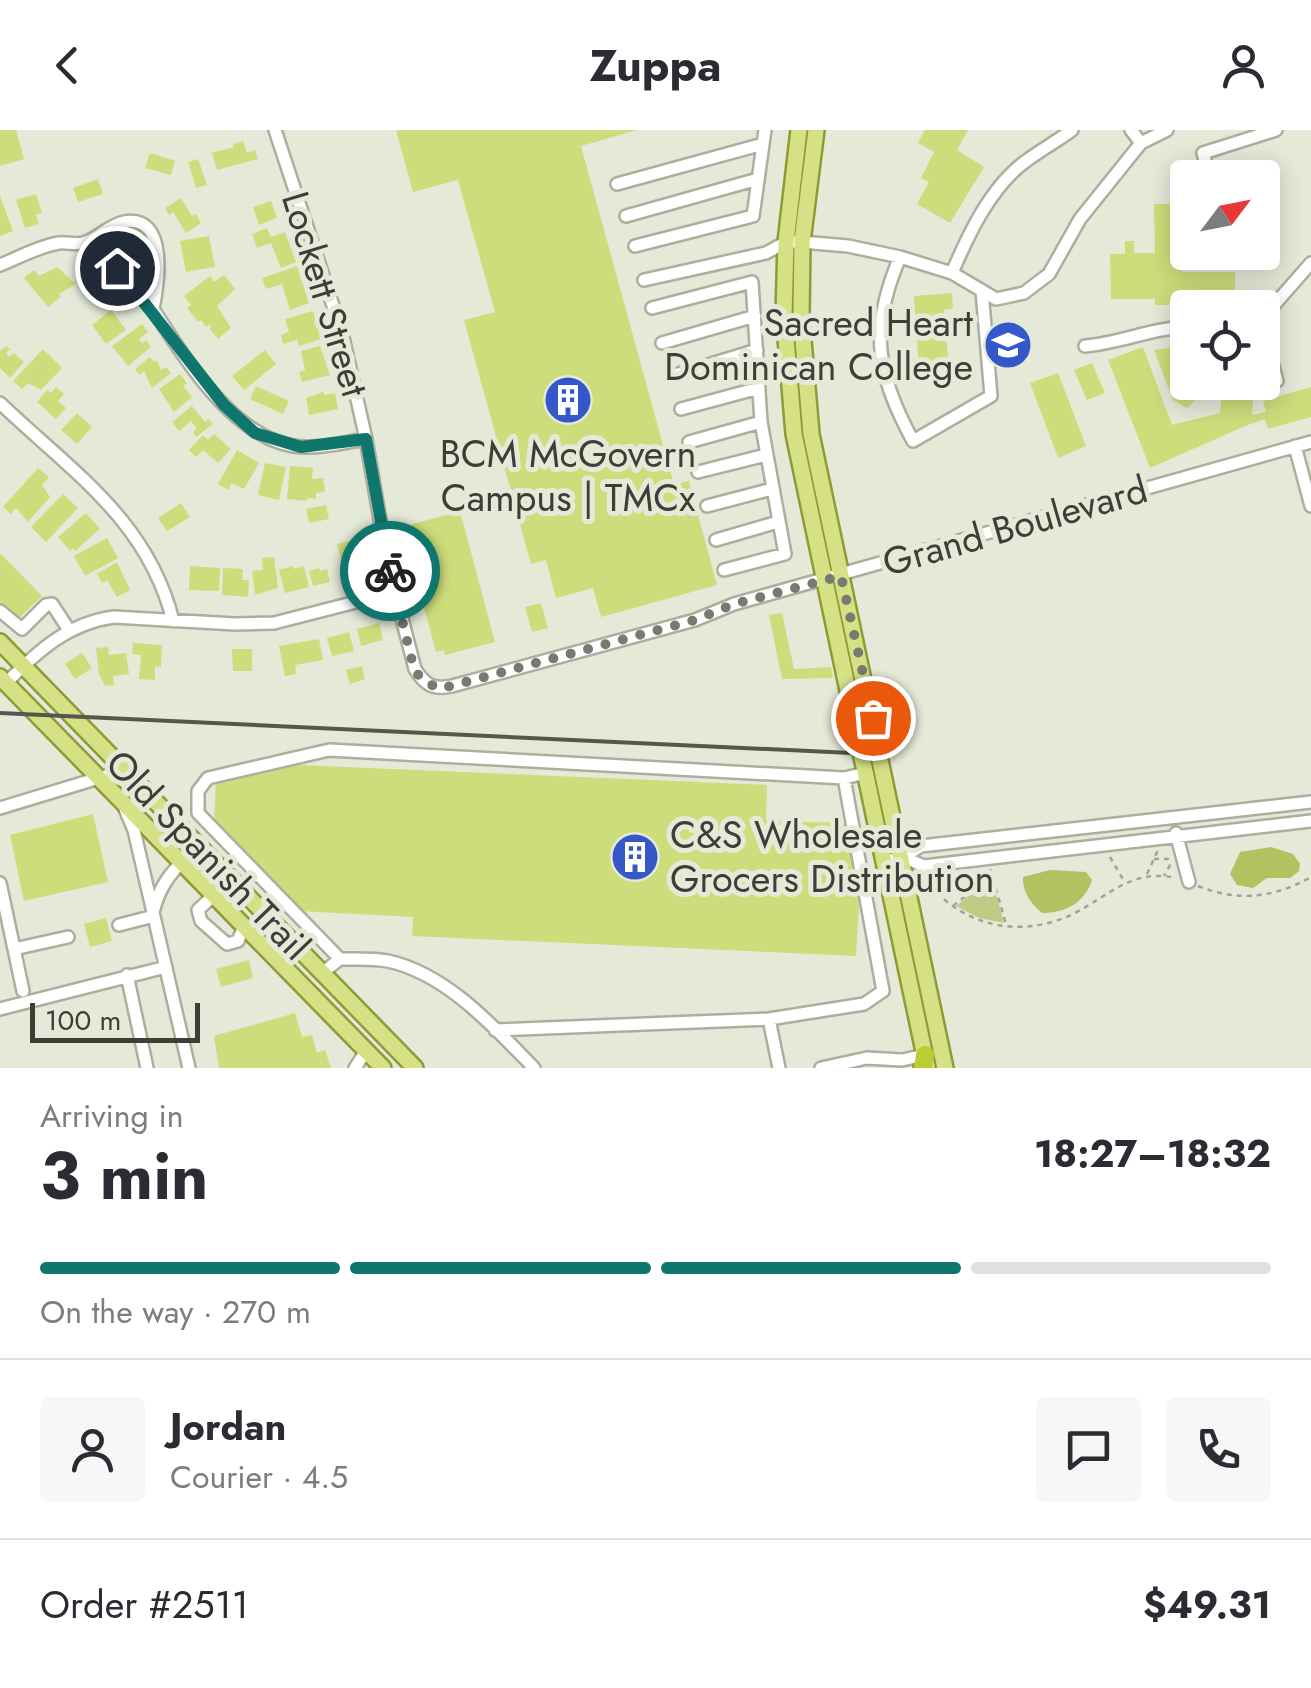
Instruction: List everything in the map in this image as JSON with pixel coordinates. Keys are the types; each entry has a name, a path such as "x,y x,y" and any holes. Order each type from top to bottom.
{"main road":[{"path":"798,130 794,242 805,380 821,487 945,1068"},
{"path":"816,130 784,314 794,434 886,860 925,1064"},
{"name":"Old Spanish Trail","path":"0,642 415,1068"},
{"name":"Old Spanish Trail","path":"3,680 382,1068"},
{"path":"244,926 260,910"},
{"path":"348,1032 364,1016"}],"street":[{"name":"Lockett Street","path":"275,130 329,284 414,669 431,687"},
{"path":"635,246 754,216 765,130"},
{"path":"952,274 966,238 1007,179 1072,130"},
{"path":"1131,130 1141,142"},
{"path":"644,280 766,254 794,242 848,246 900,257 952,274 996,300 1024,292 1049,274 1080,219 1141,142 1167,130"},
{"path":"1205,160 1203,153 1268,131"},
{"path":"617,184 763,144"},
{"path":"626,216 758,179"},
{"path":"0,265 58,243 85,243 127,221 142,223 152,232 157,259 153,310"},
{"path":"85,243 117,268 224,405 255,433 301,447 366,439"},
{"path":"900,257 884,294 880,340 884,377 914,441 991,396 982,292"},
{"path":"1280,298 1311,263"},
{"path":"652,308 752,282 761,422 785,554 724,570"},
{"path":"662,342 755,316"},
{"path":"1085,346 1114,343 1150,329 1170,328"},
{"path":"672,376 757,350"},
{"path":"681,409 759,388"},
{"path":"0,402 122,518 160,577 173,621"},
{"path":"690,442 761,422"},
{"name":"Grand Boulevard","path":"431,687 452,686 695,620 734,604 1311,442"},
{"path":"1294,446 1311,506"},
{"path":"698,472 766,455"},
{"path":"706,506 772,489"},
{"path":"716,540 778,522"},
{"path":"3,680 69,630 114,616 274,623 395,592"},
{"path":"0,611 22,628 52,604 69,630"},
{"path":"340,959 198,813 198,791 208,778 329,750 844,778 866,773"},
{"path":"0,808 125,770"},
{"path":"495,1030 769,1018 864,1004 883,991 844,778"},
{"path":"121,801 134,830 189,1068"},
{"path":"886,860 903,857 919,846 1311,802"},
{"path":"1171,817 1189,882"},
{"path":"903,857 924,866 1311,822"},
{"path":"154,914 158,890 198,845"},
{"path":"0,883 4,925 23,990"},
{"path":"214,895 198,910 201,921 227,944 238,942 244,926"},
{"path":"119,926 154,914"},
{"path":"14,949 68,937"},
{"path":"322,973 340,959 386,960 405,967 450,989 534,1068"},
{"path":"0,1009 166,968"},
{"path":"126,975 147,1068"},
{"path":"769,1018 780,1068"},
{"path":"354,1068 366,1051"},
{"path":"821,1068 867,1058 925,1064"}],"path":[{"path":"1147,876 1159,848"},
{"path":"1108,854 1124,882"},
{"path":"1156,860 1171,862 1164,876"},
{"path":"1156,860 1157,875"},
{"path":"990,868 1006,926"},
{"path":"920,891 930,885 932,874"},
{"path":"930,885 952,907 973,919 1006,926 1060,920 1124,882 1147,876 1189,882 1226,896 1255,897 1280,892 1311,877"},
{"path":"952,907 973,890 995,886"}],"shaded area":[{"path":"1271,847 1293,854 1300,864 1299,871 1290,878 1267,878 1253,888 1237,885 1230,874 1240,852"},
{"path":"1050,870 1086,872 1092,880 1073,905 1042,913 1028,897 1023,877"},
{"path":"994,887 1004,923 979,918 956,906 973,892"}],"building":[{"path":"0,130 16,130 24,159 0,166"},
{"name":"BCM McGovern Campus | TMCx","path":"396,130 637,130 581,146 674,485 689,481 717,585 601,617 593,588 556,598 546,560 531,564 464,320 495,312 458,180 413,192"},
{"path":"925,130 968,130 957,150 984,167 950,223 917,204 929,182 921,178 934,152 918,143"},
{"path":"243,141 247,153 255,150 258,159 217,170 212,153"},
{"path":"150,153 175,161 171,175 145,168"},
{"path":"198,159 207,185 196,188 188,162"},
{"path":"98,179 103,194 78,202 73,188"},
{"path":"36,194 42,213 36,215 39,224 25,228 16,200"},
{"path":"0,196 13,231 0,236"},
{"path":"181,198 201,223 186,233 173,212 169,215 165,208"},
{"path":"271,201 277,218 259,225 253,207"},
{"path":"1154,204 1170,204 1170,270 1235,272 1235,290 1170,290 1170,305 1155,305 1155,299 1111,299 1110,254 1125,254 1125,241 1134,241 1134,253 1155,253"},
{"path":"267,228 271,237 285,232 296,262 281,268 271,243 257,248 252,234"},
{"path":"209,236 215,267 186,272 180,241"},
{"path":"297,266 309,303 290,310 282,284 266,289 262,278"},
{"path":"57,267 76,284 59,294 61,297 48,307 24,278 34,270 39,276"},
{"path":"224,275 235,289 217,306 231,328 218,339 210,329 211,324 206,327 201,320 198,322 187,308 191,305 184,296 210,276 214,282"},
{"path":"952,293 953,309 944,310 949,368 919,370 914,296"},
{"path":"111,310 126,330 106,344 92,325"},
{"path":"313,311 321,339 299,346 297,340 283,344 281,335 289,332 285,319"},
{"path":"142,324 148,332 139,339 142,343 146,340 151,347 128,366 112,346"},
{"path":"6,346 10,349 6,353 9,357 14,353 24,362 10,378 0,368 0,351"},
{"path":"320,346 330,375 302,382 299,372 305,370 301,351"},
{"path":"1143,347 1172,425 1220,413 1221,400 1253,400 1252,415 1266,412 1263,401 1280,400 1280,396 1311,387 1311,417 1268,429 1265,419 1150,468 1108,360"},
{"path":"1170,348 1170,392 1154,350"},
{"path":"43,349 62,368 41,390 28,383 22,389 13,381"},
{"path":"265,350 276,364 244,390 232,376"},
{"path":"150,357 154,362 157,360 161,370 166,367 171,373 152,388 144,371 139,375 135,369"},
{"path":"1092,363 1105,393 1087,400 1074,370"},
{"path":"1058,373 1086,446 1058,458 1030,383"},
{"path":"180,374 192,397 174,412 159,389"},
{"path":"256,386 289,401 283,414 250,399"},
{"path":"56,387 64,394 58,401 66,408 56,419 37,402 47,390 51,393"},
{"path":"323,392 335,393 338,409 309,415 306,398"},
{"path":"1173,400 1195,400 1187,408"},
{"path":"192,406 205,422 209,419 213,424 196,437 193,432 197,429 191,421 179,431 172,422"},
{"path":"77,413 92,427 77,444 61,430"},
{"path":"214,434 231,449 218,463 203,450 196,457 189,450 203,435 208,440"},
{"path":"237,450 259,463 244,489 232,483 228,490 218,484"},
{"path":"265,463 286,467 279,500 258,495"},
{"path":"290,466 313,468 312,479 323,478 325,492 316,493 316,499 307,501 287,499"},
{"path":"38,468 49,477 42,485 50,497 28,522 16,508 11,514 3,507"},
{"path":"63,494 78,508 46,542 31,527"},
{"path":"181,503 190,517 167,531 158,518"},
{"path":"326,505 329,519 309,523 306,509"},
{"path":"460,511 495,642 445,655 444,650 436,652 404,532 411,530 410,525"},
{"path":"86,513 100,529 70,551 58,537"},
{"path":"107,538 118,558 85,576 74,556"},
{"path":"355,540 360,571 345,575 337,544"},
{"path":"0,553 42,596 17,620 0,602"},
{"path":"274,557 278,588 255,595 252,571 263,570 262,558"},
{"path":"117,562 130,590 117,597 107,580 102,583 97,574"},
{"path":"190,566 220,568 219,591 189,590"},
{"path":"304,566 309,587 285,593 279,570"},
{"path":"223,568 243,569 242,580 249,580 248,597 222,595"},
{"path":"327,569 330,582 313,586 309,571"},
{"path":"541,603 548,628 532,632 525,607"},
{"path":"782,613 794,669 831,667 833,678 782,679 769,615"},
{"path":"379,623 383,640 361,646 357,629"},
{"path":"349,632 354,651 332,656 327,638"},
{"path":"319,639 323,660 295,665 296,674 285,676 279,646"},
{"path":"133,643 162,645 161,667 155,666 155,680 139,679 141,655 132,654"},
{"path":"108,647 109,655 126,653 129,674 113,676 114,685 105,686 99,674 96,648"},
{"path":"232,649 252,649 252,671 233,671"},
{"path":"82,653 92,668 75,679 65,664"},
{"path":"362,666 365,679 350,684 346,670"},
{"name":"C&S Wholesale Grocers Distribution","path":"299,765 767,785 766,821 848,823 860,890 856,956 412,936 413,917 299,911 214,825 216,781"},
{"path":"93,814 108,882 24,901 10,835"},
{"path":"106,918 112,941 90,947 84,924"},
{"path":"249,960 253,978 221,987 216,969"},
{"path":"295,1013 302,1037 312,1035 317,1053 325,1050 331,1068 219,1068 214,1036"}],"railway":[{"path":"0,713 851,753"}],"way so far":[{"path":"390,571 414,669 431,687 440,689 841,576 873,718"}],"place":[{"name":"Sacred Heart Dominican College","path":"1008,345"},
{"name":"BCM McGovern Campus | TMCx","path":"568,400"},
{"name":"C&S Wholesale Grocers Distribution","path":"635,857"}],"route":[{"path":"117,268 224,405 255,433 301,447 366,439 390,571"}]}
